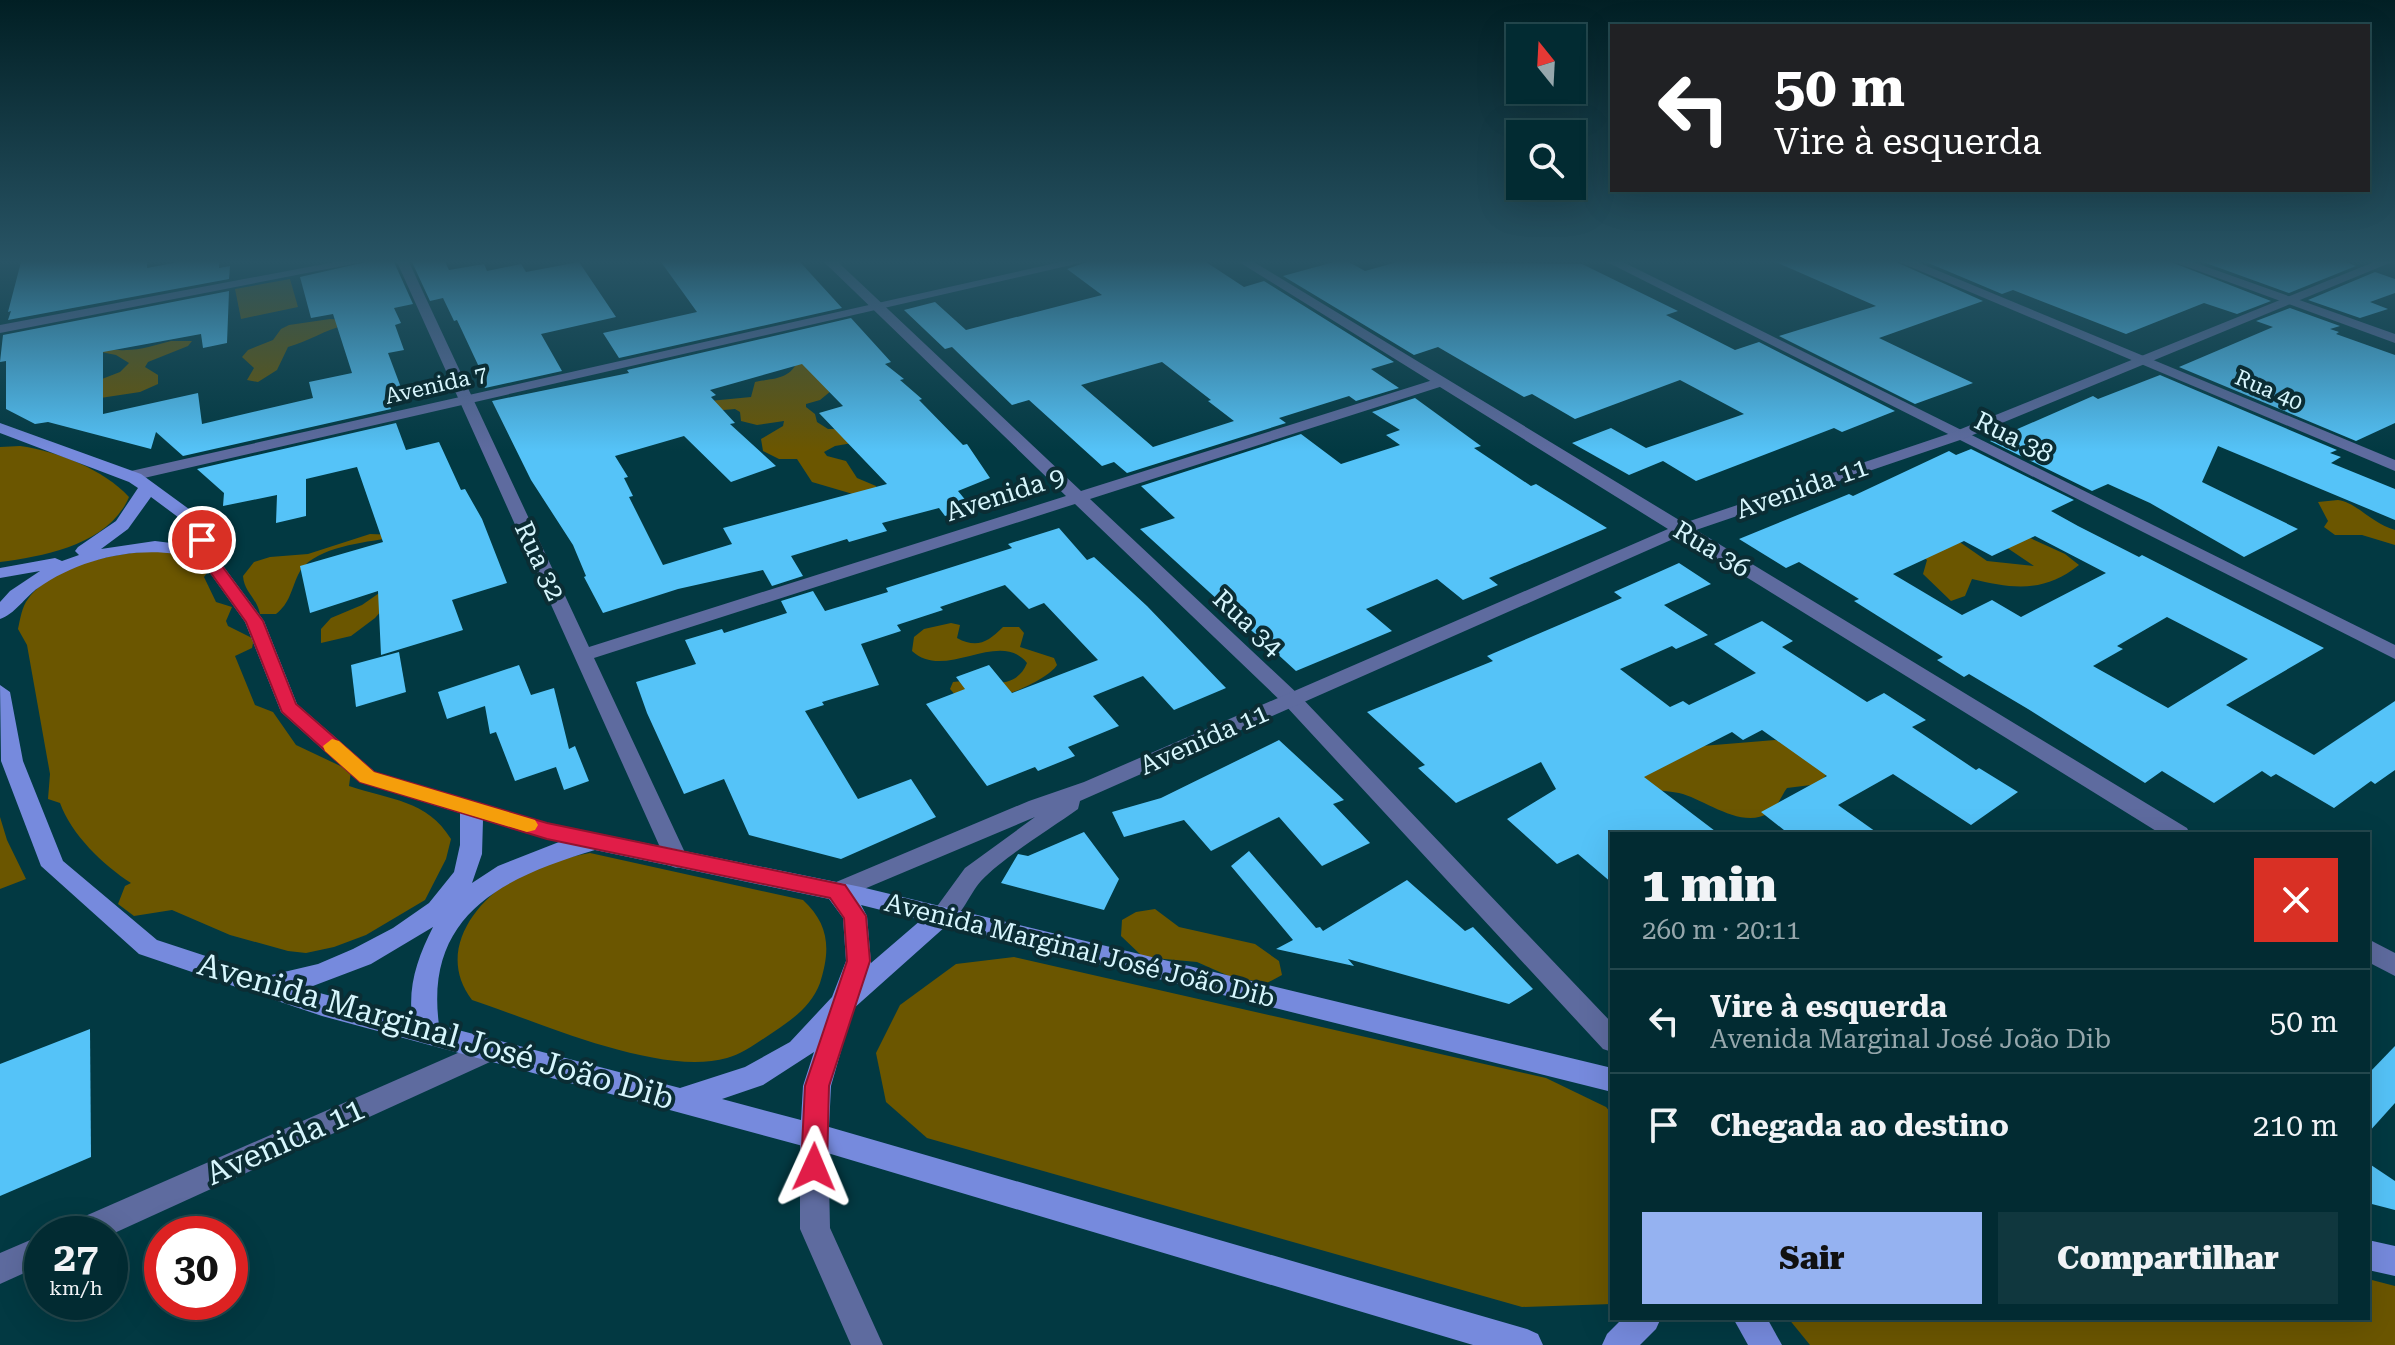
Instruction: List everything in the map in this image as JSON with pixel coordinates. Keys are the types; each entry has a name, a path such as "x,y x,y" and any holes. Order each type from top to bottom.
{"main road":[{"name":"Avenida Marginal José João Dib","path":"0,428 139,482 198,524 206,555 254,621 288,707 367,777 547,831 837,891 1610,1080"},
{"path":"0,444 35,440"},
{"path":"0,573 42,568 106,540 136,514 139,482"},
{"path":"0,613 21,592 48,575 110,552 167,545 190,548 206,555"},
{"name":"Avenida Marginal José João Dib","path":"0,692 12,761 53,866 148,947 266,987 814,1136 1527,1345"},
{"path":"266,987 324,973 399,937 448,901 463,879 473,834 471,808"},
{"path":"427,1033 423,987 433,948 463,904 492,877 526,861 597,841"},
{"path":"814,1136 817,1086 842,1003 859,961 855,916 837,891"},
{"path":"680,1100 753,1077 799,1050 842,1003 942,916"},
{"path":"2370,1255 2395,1261"},
{"path":"1618,1345 1643,1320"},
{"path":"1750,1320 1766,1345"}],"street":[{"path":"0,329 23,325"},
{"name":"Rua 32","path":"432,325 676,859"},
{"name":"Avenida 7","path":"139,482 467,401 804,325"},
{"name":"Rua 34","path":"896,325 1292,700 1610,1039"},
{"name":"Rua 36","path":"1348,325 2176,832"},
{"name":"Rua 38","path":"1737,325 2395,653"},
{"name":"Rua 40","path":"2055,325 2395,466"},
{"name":"Avenida 11","path":"837,891 1037,807 1092,788 1680,530 1957,436 2231,325"},
{"path":"2356,325 2395,339"},
{"name":"Avenida 9","path":"583,655 1441,382"},
{"name":"Avenida 11","path":"942,916 973,874 1092,788"},
{"path":"2370,950 2395,966"},
{"name":"Avenida 11","path":"118,1216 492,1049"},
{"path":"814,1136 815,1229 867,1345"},
{"path":"0,1269 24,1258"}],"shaded area":[{"path":"289,325 345,325 288,347 277,370 258,382 247,380 254,368 242,357 248,350 273,340 281,329"},
{"path":"171,341 192,341 188,346 148,362 145,367 158,375 158,384 140,392 87,400 89,384 120,372 129,363 116,355 101,352 137,349"},
{"path":"806,361 842,382 820,400 806,404 806,407 815,414 817,422 828,429 850,429 864,441 835,446 824,452 827,456 846,461 857,478 876,486 878,495 863,497 812,482 797,459 779,459 763,451 761,439 783,426 784,421 757,425 741,421 740,412 735,409 700,412 699,402 751,397 755,382 785,375 797,362"},
{"path":"20,446 79,463 106,478 129,497 120,513 92,537 74,545 37,556 0,562 0,447"},
{"path":"2338,500 2395,530 2395,545 2362,535 2335,535 2324,527 2328,521 2318,502"},
{"path":"2017,532 2065,554 2079,565 2053,580 2028,586 1972,579 1965,596 1951,601 1923,574 1927,560 1904,544 1951,536 1987,561 2034,566 2000,543"},
{"path":"370,534 397,535 410,578 375,618 351,636 321,643 321,629 331,618 362,605 385,589 384,539 336,549 313,559 298,575 281,610 276,614 260,614 243,576 254,562 270,557 308,554"},
{"path":"175,550 194,562 212,566 204,577 216,602 232,607 226,621 228,626 254,639 252,648 235,656 255,705 273,712 296,745 351,771 349,786 419,809 431,816 451,839 446,859 425,900 366,935 306,953 230,935 172,910 134,916 118,904 125,886 131,883 89,848 60,803 48,799 50,774 27,645 18,629 28,599 41,585 57,575 76,566 116,555"},
{"path":"951,623 960,625 957,638 971,643 987,640 1003,627 1019,627 1024,633 1020,647 1054,658 1057,665 1038,680 1002,696 957,697 950,689 953,682 1005,682 1021,673 1027,663 1015,654 1002,651 940,661 925,659 912,651 914,637 924,629"},
{"path":"1598,734 1702,746 1775,740 1791,744 1826,775 1819,784 1787,788 1769,813 1747,818 1735,816 1689,796 1647,789"},
{"path":"0,817 7,840 26,879 0,889"},
{"path":"590,853 803,900 823,928 826,948 820,983 812,998 788,1022 746,1050 727,1058 699,1062 634,1054 472,1000 461,981 458,962 460,944 478,910 508,882 525,872"},
{"path":"1155,909 1179,927 1255,944 1279,961 1282,975 1267,983 1231,977 1197,962 1143,957 1121,936 1122,920 1136,912"},
{"path":"1014,957 1546,1078 1606,1107 1610,1112 1610,1304 1522,1307 927,1138 886,1102 876,1053 900,1005 956,964"},
{"path":"2370,1280 2395,1286 2395,1345 1810,1345 1790,1320 2370,1320"}],"building":[{"path":"56,325 228,325 227,343 203,348 201,334 103,352 103,414 198,393 202,424 313,398 309,382 352,373 336,325 396,325 404,350 388,353 403,393 386,397 391,409 183,456 156,432 151,449 48,422 35,424 6,409 6,361 0,362 3,335"},
{"path":"459,325 582,325 541,334 562,371 485,388 475,368 479,367"},
{"path":"640,325 767,325 619,358 603,333"},
{"path":"822,325 857,325 891,362 885,364 904,379 900,380 922,399 919,400 963,445 967,444 990,478 958,491 972,508 945,516 939,508 882,523 887,531 791,556 803,576 772,586 763,570 678,589 603,613 584,577 573,545 531,480 492,401 629,373 627,370","holes":["802,364 843,406 819,413 887,484 723,528 732,544 663,565 629,497 633,496 624,478 628,477 615,456 684,436 731,482 776,466 730,424 735,423 711,397 716,395 710,390"]},
{"path":"920,325 960,325 966,330 986,325 1334,325 1394,362 1371,369 1399,388 1356,401 1349,396 1279,418 1286,423 1127,473 1114,462 1102,466 1029,400 1012,405 952,347 945,349","holes":["1162,362 1211,400 1208,401 1234,421 1153,447 1081,385"]},
{"path":"1364,325 1685,325 1735,350 1759,342 1895,411 1842,432 1834,428 1696,481 1663,461 1629,475 1572,443 1611,428 1646,448 1744,414 1680,380 1575,419 1532,394 1524,397 1438,347 1414,355"},
{"path":"1815,325 1916,325 1879,338 1973,383 1915,404 1779,336"},
{"path":"2102,325 2149,325 2126,334"},
{"path":"2267,325 2337,325 2340,326 2330,329 2339,332 2336,334 2395,355 2395,423 2356,441 2179,367 2273,327"},
{"path":"2160,375 2337,450 2330,453 2341,457 2331,463 2395,489 2395,520 2218,446 2202,482 2298,529 2244,557 2150,503 2108,484 2092,491 1990,441 2093,396 2098,399"},
{"path":"1415,398 1481,446 1474,448 1531,486 1536,484 1607,528 1489,578 1498,585 1463,600 1437,579 1366,609 1392,631 1296,671 1140,529 1175,518 1141,486 1301,434 1341,464 1400,445 1386,435 1400,430 1372,412"},
{"path":"396,423 406,450 439,442 461,490 465,489 482,519 507,583 452,600 463,630 381,655 378,591 310,613 300,566 383,542 357,467 306,479 306,516 276,523 277,495 223,506 224,493 197,469"},
{"path":"1971,449 2074,500 2051,511 2324,648 2226,705 2314,755 2395,701 2395,770 2375,784 2371,781 2334,808 2276,774 2271,777 2262,771 2214,803 2162,771 2145,783 1969,674 1964,677 1937,660 1943,657 1799,562 1786,568 1739,539 1849,494 1853,496 1949,451 1956,455","holes":["2035,536 2106,573 2021,617 1992,600 1962,615 1893,574 1964,541 1992,556","2167,617 2248,659 2168,708 2093,666 2123,649 2117,646"]},
{"path":"1059,528 1087,560 1094,557 1147,606 1226,688 1174,710 1143,676 1093,696 1119,726 1068,747 1075,756 1038,771 1035,767 987,786 926,704 965,689 956,677 989,665 1012,693 1098,660 1044,603 1029,609 1005,585 940,607 943,610 897,625 901,631 861,644 879,685 822,702 824,705 805,711 858,799 911,779 936,817 841,859 749,835 724,779 684,794 636,682 696,664 685,640 722,629 724,633 787,613 781,601 813,591 825,611 888,592 886,588 1012,548 1008,544"},
{"path":"1679,563 1711,584 1664,605 1708,635 1676,649 1672,646 1620,669 1670,707 1683,701 1689,705 1756,673 1714,644 1762,621 1793,641 1782,647 1867,702 1884,693 1926,720 1912,727 1976,770 1979,768 2018,792 1971,825 1893,774 1838,805 1876,832 1786,832 1761,812 1827,776 1762,730 1743,740 1732,732 1644,777 1716,832 1610,832 1610,881 1578,854 1557,864 1507,819 1556,789 1541,762 1456,803 1418,768 1425,765 1367,712 1493,661 1487,656 1622,598 1614,592"},
{"path":"399,652 406,692 356,707 351,665"},
{"path":"519,665 531,695 554,688 569,749 575,746 589,781 564,790 556,767 515,781 496,732 490,734 485,706 447,719 438,692"},
{"path":"1279,740 1344,800 1333,804 1370,843 1322,866 1279,817 1211,851 1184,820 1124,837 1112,812 1161,798"},
{"path":"1084,832 1119,879 1104,910 1001,883 1018,854 1028,856"},
{"path":"1249,851 1316,928 1320,927 1323,931 1407,880 1465,931 1473,927 1533,989 1509,1004 1348,959 1354,966 1276,949 1293,940 1231,866"},
{"path":"90,1029 91,1157 0,1196 0,1064"},
{"path":"2395,1046 2395,1103 2370,1131 2370,1072"},
{"path":"2370,1164 2395,1181 2395,1210 2370,1204"}],"slow traffic":[{"path":"332,746 367,777 527,825"}],"route":[{"path":"202,540 206,555 254,621 288,707 367,777 547,831 837,891 855,916 859,961 842,1003 817,1086 814,1167"}]}
